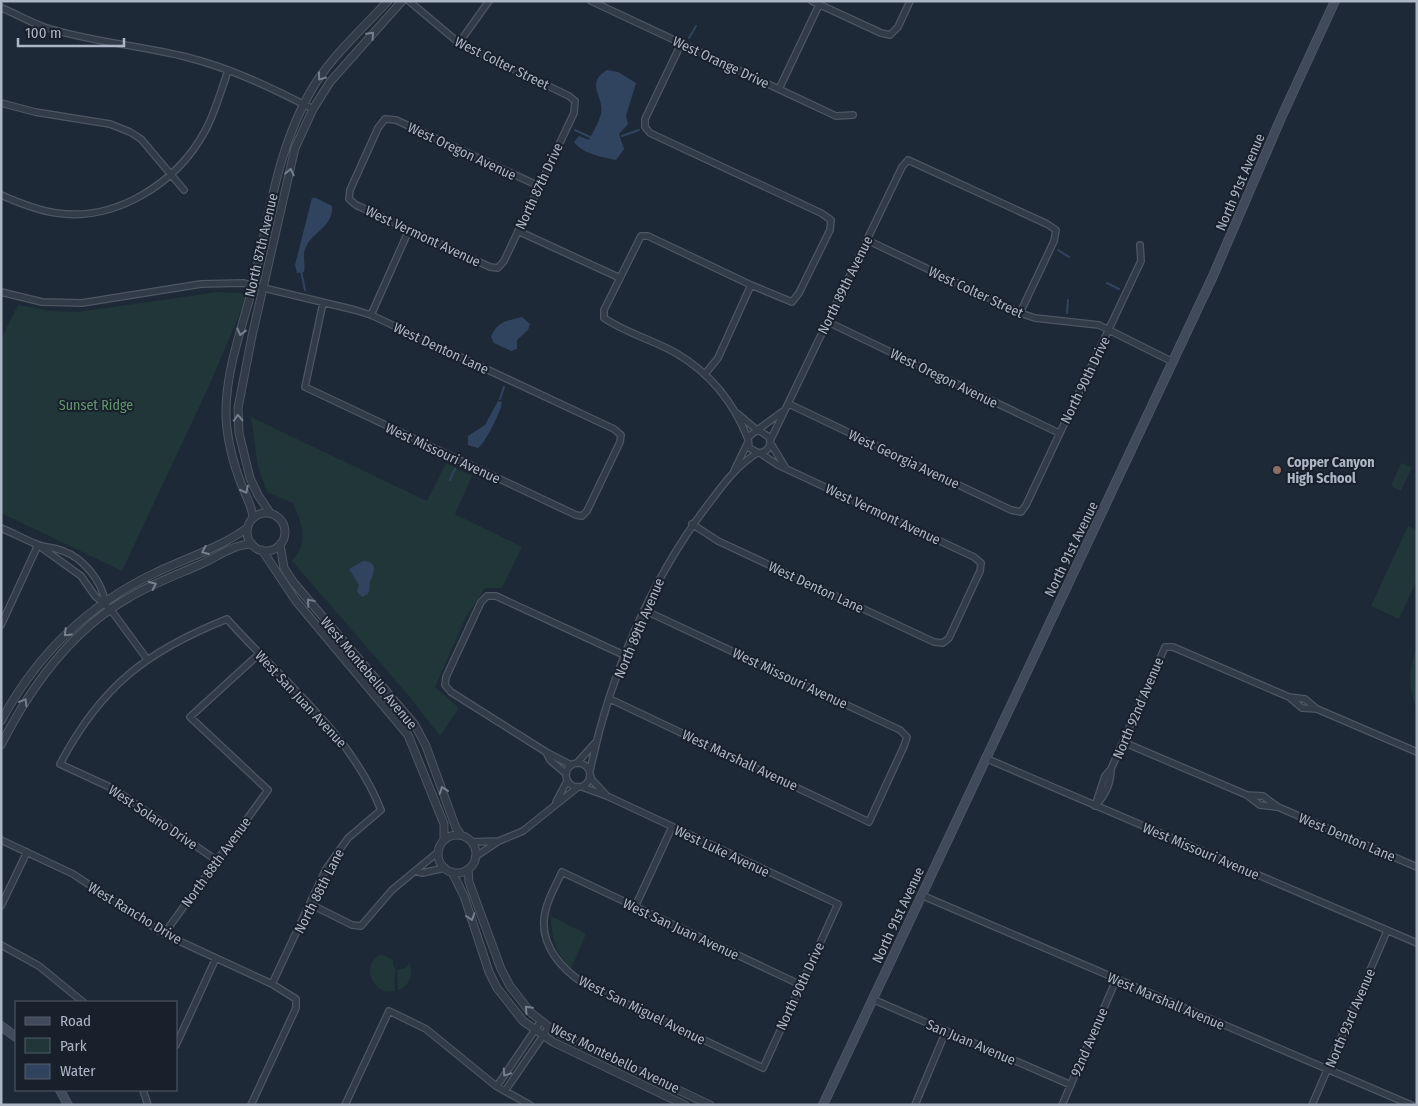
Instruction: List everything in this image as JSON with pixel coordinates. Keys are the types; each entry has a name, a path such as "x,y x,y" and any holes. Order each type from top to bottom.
{"main road":[{"name":"North 91st Avenue","path":"823,1105 1173,362 1335,1"},
{"path":"1,1026 15,1036"},
{"path":"61,1091 68,1105"}],"street":[{"path":"5,1 2,9 42,26 65,33 180,56 228,70 312,109"},
{"name":"North 87th Avenue","path":"253,518 250,500 243,488 231,457 226,414 232,365 253,285 281,162 304,105 332,61 388,1"},
{"name":"North 87th Avenue","path":"270,513 250,478 239,433 238,408 295,148 312,109 340,68 402,1"},
{"name":"West Colter Street","path":"409,1 459,43 569,96 575,101"},
{"path":"459,43 489,1"},
{"name":"West Orange Drive","path":"591,1 836,116 853,115"},
{"path":"812,1 880,33 890,34 898,27 910,1"},
{"path":"779,89 819,5"},
{"path":"681,44 645,118 645,127 650,133 822,213 831,220 830,230 803,286 792,302 751,285 648,236 641,236 636,242 604,310 604,318 676,353 705,374 738,414 759,431 767,434 785,467"},
{"path":"1,196 36,209 58,213 95,211 144,195 171,175 187,158 205,131 228,70"},
{"name":"North 87th Drive","path":"498,268 504,262 574,112 575,101"},
{"path":"1,103 35,112 110,124 130,132 141,139 184,190"},
{"name":"West Oregon Avenue","path":"350,199 350,190 378,128 385,119 396,120 539,186"},
{"name":"North 89th Avenue","path":"770,442 902,167 908,160 1047,224 1056,230 1054,241 1020,313"},
{"name":"West Vermont Avenue","path":"350,199 356,205 490,267 498,268"},
{"path":"371,316 410,230"},
{"path":"518,231 620,278"},
{"name":"West Colter Street","path":"867,240 1020,313 1035,318 1087,322 1109,330 1173,362"},
{"name":"North 90th Drive","path":"1020,512 1026,505 1141,261 1140,245"},
{"path":"1,292 42,302 82,303 201,284 228,282 253,285"},
{"name":"West Denton Lane","path":"253,285 371,316 614,429 621,434 620,442 587,511 582,516"},
{"path":"705,374 718,358 751,285"},
{"name":"West Missouri Avenue","path":"323,303 306,388 576,515 582,516"},
{"name":"West Oregon Avenue","path":"828,322 1060,433"},
{"name":"West Georgia Avenue","path":"789,404 1011,510 1020,512"},
{"name":"North 89th Avenue","path":"759,431 784,411"},
{"path":"738,414 751,450 758,453 769,448 770,442"},
{"path":"748,441 750,434 759,431"},
{"name":"North 89th Avenue","path":"590,772 595,743 644,610 678,545 692,524 734,471 748,441"},
{"name":"West Vermont Avenue","path":"758,453 974,557 981,563 980,571 949,638 942,643"},
{"name":"North 89th Avenue","path":"734,471 758,453"},
{"path":"1,722 17,693 42,659 81,619 105,602 146,577 229,540 247,528 258,514 270,513 279,518 284,527 284,536 280,544 272,549 262,550 252,544 247,534 247,528"},
{"name":"West Denton Lane","path":"692,524 718,541 934,642 942,643"},
{"path":"1,528 38,545 82,576 95,596 105,602 148,659"},
{"path":"1,744 16,716 47,670 83,632 111,610 151,586 233,548 252,544"},
{"name":"West Montebello Avenue","path":"280,544 284,568 294,583 415,725 426,746 456,828 461,835"},
{"path":"38,545 63,551 74,557 91,572 103,591 105,602"},
{"path":"1,625 38,545"},
{"name":"West Montebello Avenue","path":"262,550 296,601 408,735 444,824 444,840"},
{"path":"68,566 74,557"},
{"path":"438,852 445,868 452,872 468,869 476,857 499,841 523,831 556,802 588,782 590,772 585,764 574,764 546,752 451,692 445,685 446,677 481,602 487,596 496,596 626,656"},
{"name":"West Missouri Avenue","path":"644,610 900,730 907,737 870,822"},
{"name":"West San Juan Avenue","path":"148,659 195,632 227,619 340,737 371,786 380,810"},
{"name":"North 92nd Avenue","path":"1096,806 1103,797 1111,778 1111,769 1165,647 1173,647 1289,697 1305,699 1317,709 1417,752"},
{"name":"North 88th Avenue","path":"164,934 268,790 190,718 259,654"},
{"name":"West Solano Drive","path":"148,659 100,701 76,733 60,764 114,790 216,860"},
{"name":"West Marshall Avenue","path":"610,699 870,822"},
{"name":"West Denton Lane","path":"1123,742 1248,795 1263,796 1278,807 1417,867"},
{"name":"North 89th Avenue","path":"574,764 595,743"},
{"path":"546,752 550,760 566,774 567,781 556,802"},
{"name":"West Missouri Avenue","path":"985,758 1417,943"},
{"path":"566,774 574,764"},
{"name":"West Luke Avenue","path":"590,772 592,780 607,796"},
{"path":"567,781 580,787"},
{"name":"West Luke Avenue","path":"580,787 587,787 607,796 838,904"},
{"name":"North 88th Lane","path":"272,984 337,852 348,838 380,810"},
{"path":"635,907 672,827"},
{"path":"310,904 352,925 361,926 392,890 438,852 444,840 449,836 461,835 472,842 499,841"},
{"name":"West Rancho Drive","path":"1,840 73,874 164,934 272,984 296,999 296,1008 251,1105"},
{"path":"472,842 476,857"},
{"path":"1,906 27,852"},
{"path":"416,871 422,873 445,868"},
{"name":"West Montebello Avenue","path":"468,869 469,882 501,969 518,998 541,1021 549,1027 710,1105"},
{"name":"West Montebello Avenue","path":"452,872 464,896 489,972 508,1005 534,1031 685,1105"},
{"name":"West San Juan Avenue","path":"562,872 801,985"},
{"name":"West San Miguel Avenue","path":"562,872 544,920 545,932 557,962 569,974 583,983 763,1068"},
{"name":"West Marshall Avenue","path":"921,895 1411,1105"},
{"name":"North 90th Drive","path":"763,1068 838,904"},
{"name":"North 93rd Avenue","path":"1312,1105 1387,931"},
{"path":"1,945 38,966 82,1001"},
{"path":"178,1040 216,958"},
{"name":"92nd Avenue","path":"1062,1105 1116,980"},
{"name":"San Juan Avenue","path":"872,999 1070,1085"},
{"path":"345,1105 389,1011 426,1029 505,1092 530,1105"},
{"path":"497,1086 541,1021"},
{"path":"505,1092 549,1027"},
{"path":"915,1105 946,1032"},
{"path":"143,1091 148,1105"}],"green space":[{"name":"Sunset Ridge","path":"218,292 242,293 246,299 246,304 244,304 209,386 122,571 1,513 1,339 18,305 51,311 78,312"},
{"path":"251,417 427,501 446,463 472,476 455,514 522,547 502,588 485,588 466,617 435,687 459,708 440,736 410,697 292,561 301,546 303,533 293,503 267,492 258,467"},
{"path":"1401,463 1412,467 1401,491 1391,486"},
{"path":"1408,526 1417,530 1417,580 1399,619 1371,606"},
{"path":"1417,648 1417,709 1412,694 1410,678"},
{"path":"551,916 586,934 571,969 555,945"},
{"path":"381,954 393,960 393,966 396,969 395,991 387,992 380,989 372,979 371,965 374,959"},
{"path":"410,963 410,979 405,986 398,990 397,970 405,968"}],"water":[{"path":"607,70 618,72 636,83 626,116 628,124 619,134 624,149 616,160 588,152 574,142 579,136 589,140 597,124 601,108 596,86 597,80"},
{"path":"312,198 332,206 332,213 327,223 310,240 305,249 304,272 297,273 295,265"},
{"path":"522,317 530,324 528,330 517,340 517,349 511,351 494,343 491,337 499,325 503,322"},
{"path":"498,401 502,402 501,406 484,441 478,448 468,445 468,436 485,425"},
{"path":"363,561 371,563 374,568 368,594 362,597 357,592 359,585 349,569"}],"waterway":[{"path":"689,38 696,26"},
{"path":"575,130 590,137"},
{"path":"622,136 639,130"},
{"path":"1058,250 1069,257"},
{"path":"301,271 305,290"},
{"path":"1107,283 1119,289"},
{"path":"1067,313 1068,300"},
{"path":"500,399 504,387"},
{"path":"450,480 455,469"}],"place":[{"name":"Copper Canyon High School","path":"1277,470"}]}
